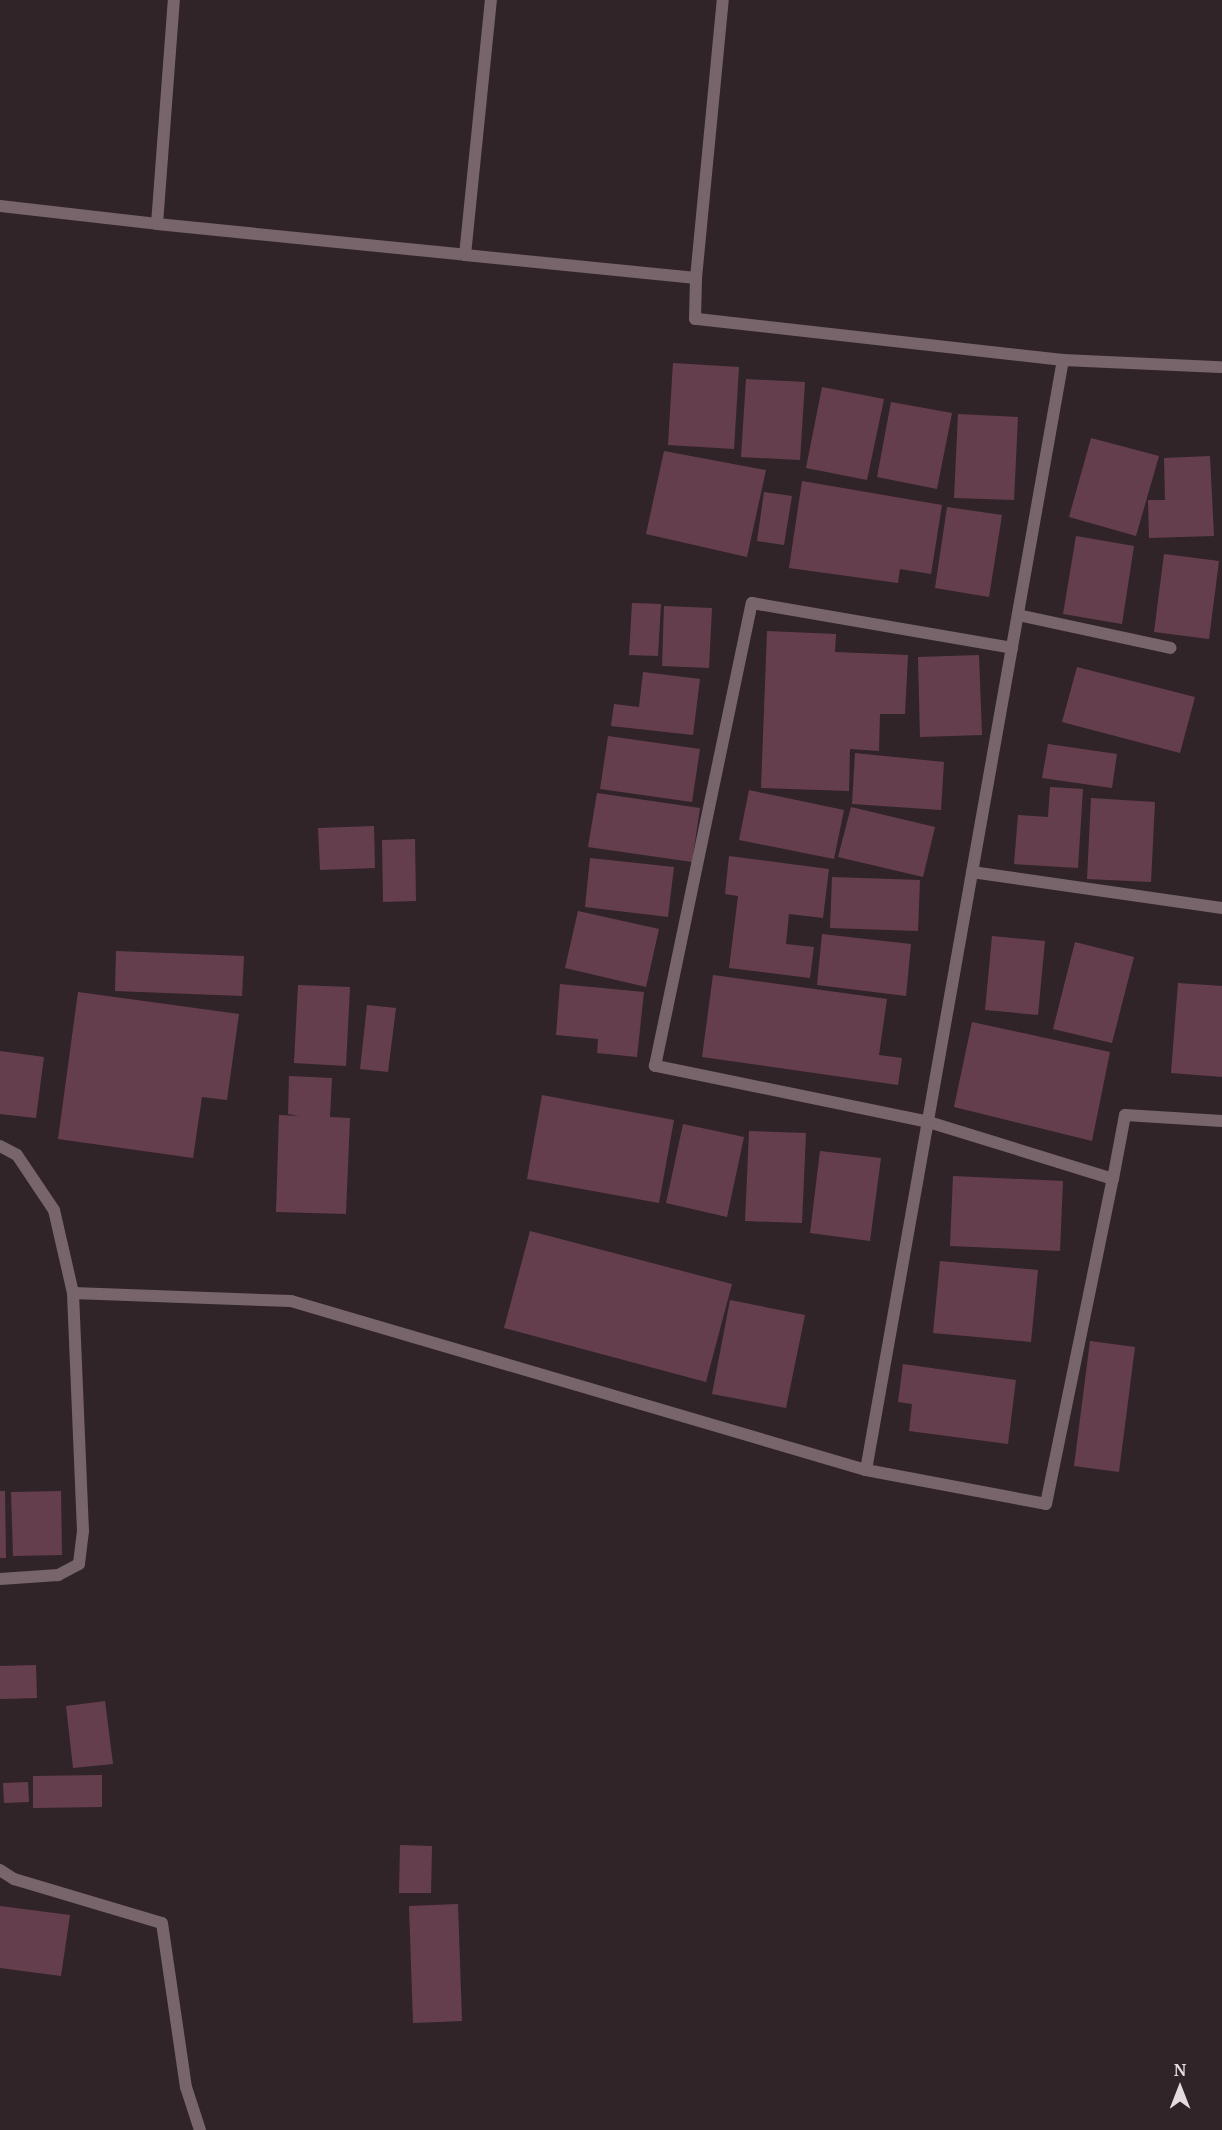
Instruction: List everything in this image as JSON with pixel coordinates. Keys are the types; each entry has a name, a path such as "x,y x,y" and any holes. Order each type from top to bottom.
{"street":[{"path":"157,224 174,0"},
{"path":"465,255 491,0"},
{"path":"723,0 696,278 695,319 1063,360 1220,367"},
{"path":"0,206 696,278"},
{"path":"866,1470 1063,360"},
{"path":"1012,648 752,603 655,1066 929,1122 1113,1179"},
{"path":"1017,615 1170,648"},
{"path":"972,872 1222,908"},
{"path":"73,1293 291,1301 866,1470 1046,1504 1125,1115 1222,1121"},
{"path":"0,1146 17,1155 54,1210 73,1293 83,1531 79,1564 58,1575 0,1580"},
{"path":"0,1870 14,1880 162,1923 186,2087 200,2130"}],"building":[{"path":"673,363 739,367 734,449 668,445"},
{"path":"746,379 805,382 800,460 741,457"},
{"path":"822,387 884,399 867,480 806,468"},
{"path":"891,402 952,413 937,489 877,477"},
{"path":"958,414 1018,417 1014,500 954,498"},
{"path":"1091,438 1159,456 1136,536 1069,517"},
{"path":"664,451 766,470 747,557 646,534"},
{"path":"1210,456 1214,536 1149,538 1148,500 1165,500 1164,458"},
{"path":"802,481 942,505 931,574 900,569 898,583 789,568"},
{"path":"764,492 792,496 784,545 757,541"},
{"path":"947,507 1002,515 989,597 935,588"},
{"path":"1076,536 1134,546 1122,624 1063,614"},
{"path":"1164,554 1219,561 1209,639 1154,632"},
{"path":"632,603 661,604 658,656 629,655"},
{"path":"664,606 712,608 709,668 662,666"},
{"path":"767,631 836,634 835,652 908,655 905,714 880,714 879,751 850,749 849,791 761,788"},
{"path":"979,655 982,735 920,737 918,657"},
{"path":"1077,667 1195,697 1180,753 1062,722"},
{"path":"643,672 700,679 693,735 611,726 614,704 639,707"},
{"path":"608,736 700,749 692,802 600,789"},
{"path":"1048,744 1117,754 1112,788 1042,778"},
{"path":"855,753 944,762 941,810 852,804"},
{"path":"1050,787 1083,789 1078,868 1014,864 1018,815 1048,817"},
{"path":"749,790 844,810 834,859 739,840"},
{"path":"597,793 700,808 692,862 588,847"},
{"path":"1091,798 1155,802 1151,882 1087,879"},
{"path":"851,807 935,827 923,877 838,857"},
{"path":"374,826 375,868 320,870 318,828"},
{"path":"415,839 416,901 383,902 382,840"},
{"path":"729,856 829,869 823,918 789,914 786,944 814,947 810,978 729,968 738,896 725,894"},
{"path":"590,858 674,867 668,917 585,907"},
{"path":"832,877 920,880 918,931 830,928"},
{"path":"578,911 659,929 646,987 565,968"},
{"path":"822,934 911,944 906,996 817,985"},
{"path":"992,936 1045,941 1038,1015 985,1010"},
{"path":"1075,942 1134,957 1112,1043 1053,1029"},
{"path":"116,951 244,956 242,996 115,991"},
{"path":"713,975 887,999 879,1055 902,1058 898,1085 702,1057"},
{"path":"1178,983 1222,986 1222,1077 1171,1073"},
{"path":"560,984 644,992 637,1057 597,1053 598,1039 556,1035"},
{"path":"298,985 350,987 346,1066 294,1063"},
{"path":"78,992 239,1014 227,1100 202,1097 193,1158 58,1139"},
{"path":"367,1005 396,1008 388,1072 360,1069"},
{"path":"972,1022 1110,1052 1092,1141 954,1107"},
{"path":"0,1051 44,1057 36,1118 0,1114"},
{"path":"289,1076 332,1078 330,1117 350,1118 346,1214 276,1212 279,1115 299,1116 288,1114"},
{"path":"542,1095 674,1120 659,1203 527,1179"},
{"path":"683,1124 744,1137 727,1217 666,1203"},
{"path":"749,1131 806,1133 802,1223 745,1221"},
{"path":"820,1151 881,1158 870,1241 810,1233"},
{"path":"953,1176 1063,1181 1060,1251 950,1246"},
{"path":"530,1231 732,1284 706,1382 504,1328"},
{"path":"940,1261 1038,1270 1031,1342 933,1333"},
{"path":"730,1300 805,1315 786,1408 712,1394"},
{"path":"1090,1341 1135,1347 1119,1472 1074,1466"},
{"path":"903,1364 1016,1380 1008,1444 909,1431 912,1404 898,1402"},
{"path":"0,1491 5,1491 6,1558 0,1558"},
{"path":"61,1491 62,1555 13,1556 11,1492"},
{"path":"36,1665 37,1698 0,1699 0,1666"},
{"path":"105,1701 113,1764 73,1768 66,1706"},
{"path":"102,1775 102,1807 33,1808 33,1776"},
{"path":"28,1782 29,1802 4,1803 3,1783"},
{"path":"400,1845 432,1846 431,1893 399,1893"},
{"path":"458,1904 462,2021 413,2023 409,1906"},
{"path":"0,1906 70,1915 61,1976 0,1968"}]}
